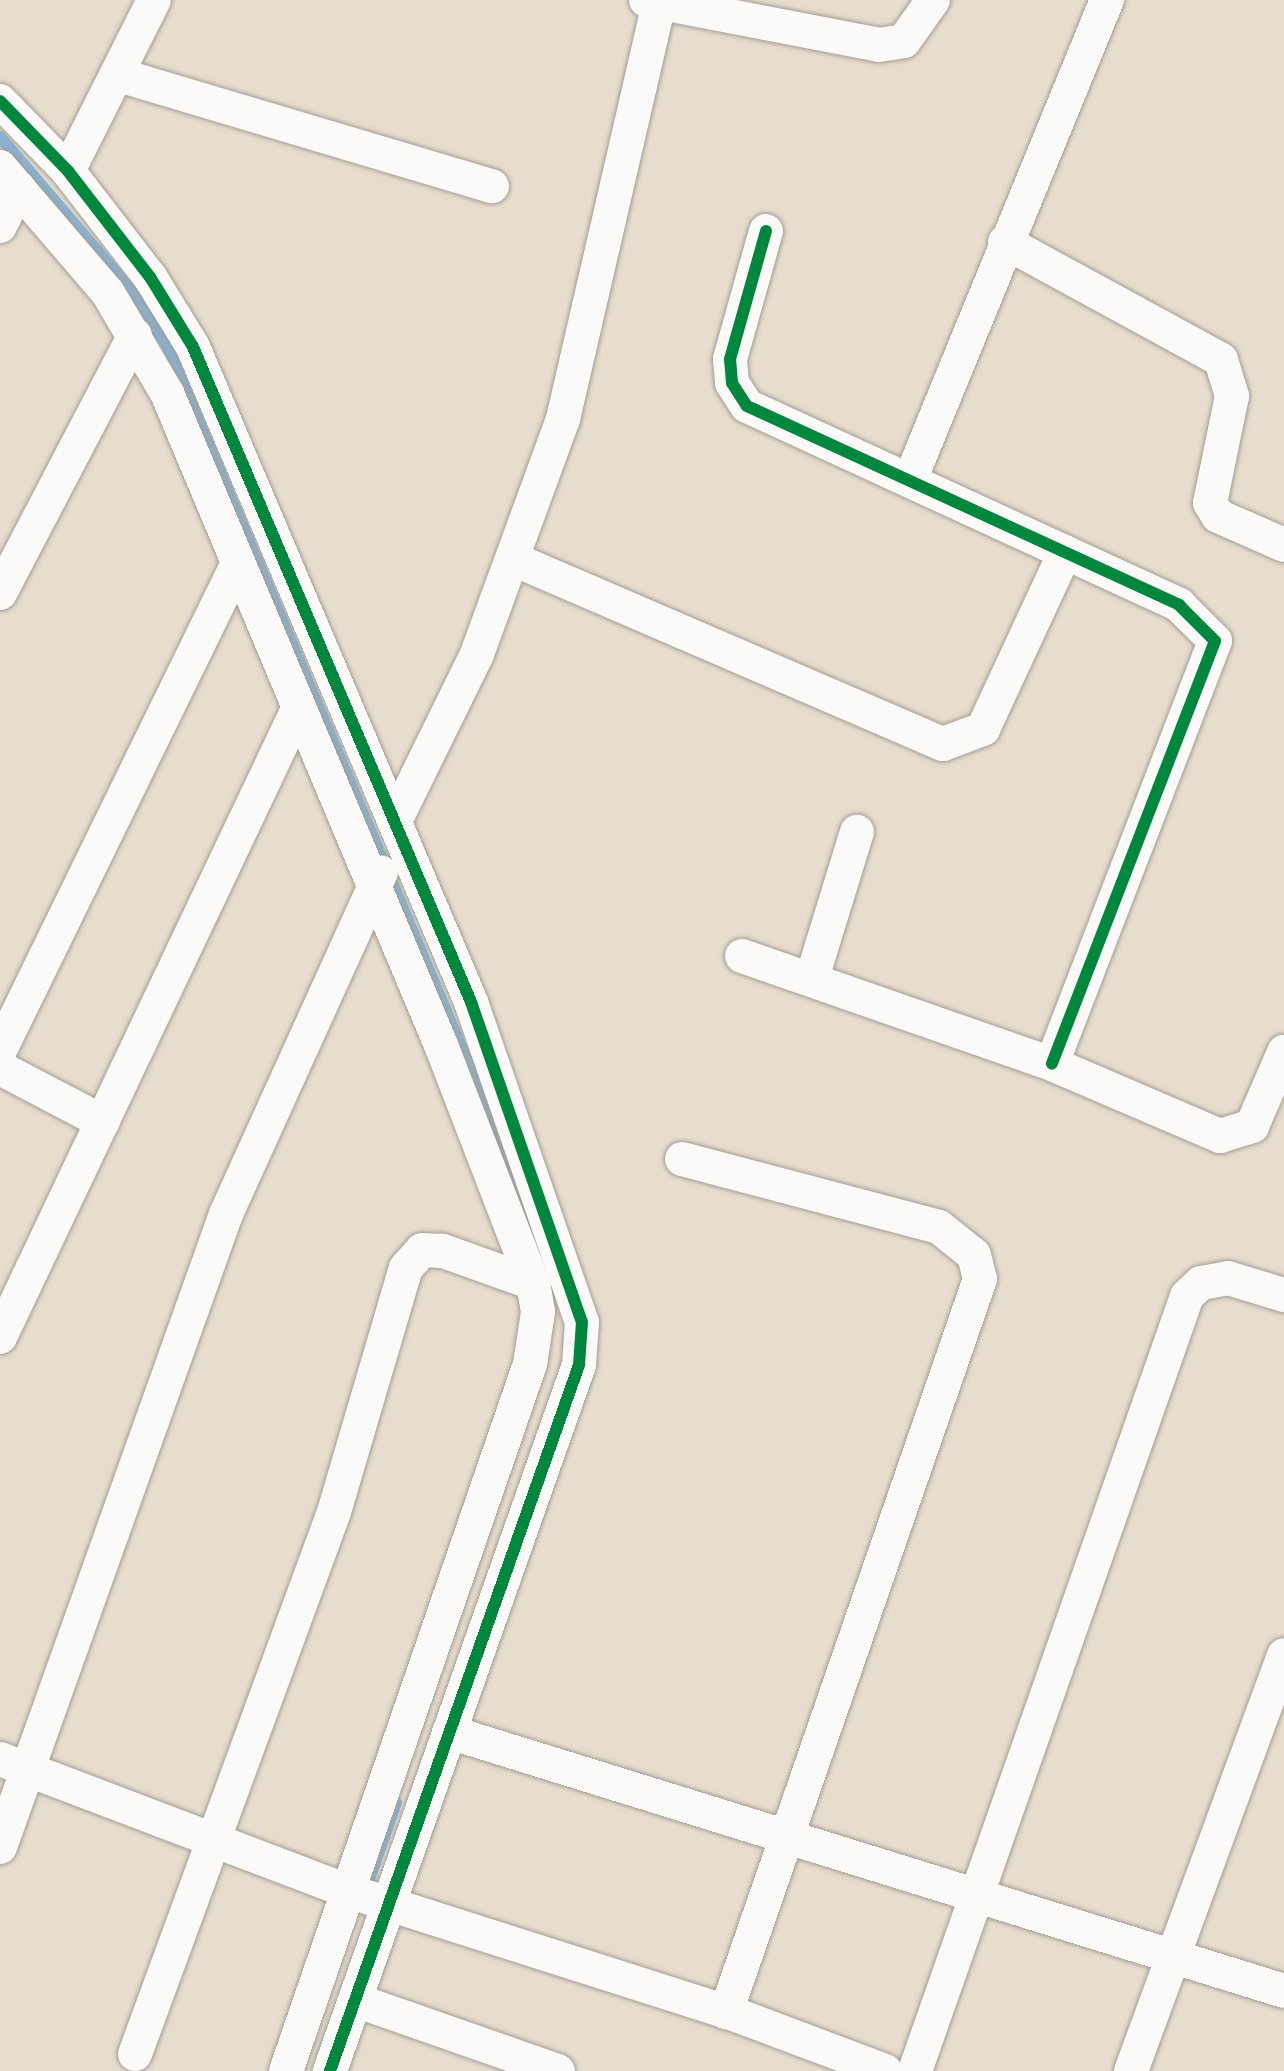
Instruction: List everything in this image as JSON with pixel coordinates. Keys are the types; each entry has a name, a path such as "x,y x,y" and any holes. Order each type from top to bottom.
{"street":[{"path":"68,171 122,76 154,0"},
{"path":"0,1847 15,1765 226,1214 390,855 477,654 563,419 652,1 745,9 879,45 904,41 933,0"},
{"path":"910,480 1005,242 1107,0"},
{"path":"122,76 492,186"},
{"path":"0,101 68,171 193,347 390,855 533,1283 538,1312 530,1364 367,1897 355,2000 330,2071"},
{"path":"0,226 10,178"},
{"path":"10,178 135,335 299,707 390,855 471,1002 582,1322 579,1365 449,1732 367,1897 286,2071"},
{"path":"766,231 730,359 732,383 747,406 1179,605 1205,623 1215,641 1052,1064"},
{"path":"1005,242 1221,360 1232,396 1210,503 1218,516 1284,545"},
{"path":"0,593 135,335"},
{"path":"513,559 943,744 983,729 1065,552"},
{"path":"0,1050 238,563"},
{"path":"0,1337 299,707"},
{"path":"812,978 857,832"},
{"path":"742,956 1052,1064 1230,1137 1252,1126 1284,1052"},
{"path":"0,1068 103,1122"},
{"path":"682,1159 939,1227 974,1255 980,1279 726,2012"},
{"path":"135,2054 217,1841 334,1512 412,1256 443,1251 533,1283"},
{"path":"915,2071 1187,1296 1201,1283 1228,1278 1284,1295"},
{"path":"1131,2071 1284,1655"},
{"path":"449,1732 787,1834 1284,1991"},
{"path":"15,1765 367,1897 726,2012 885,2071"},
{"path":"355,2000 558,2071"}],"waterway":[{"path":"0,137 136,296 166,344 480,1092 533,1241"},
{"path":"369,1880 396,1803"}],"cycle path":[{"path":"0,101 68,171 150,277 193,347 471,1002 582,1322 579,1365 330,2071"},
{"path":"766,231 730,359 732,383 747,406 1179,605 1215,641 1052,1064"}]}
